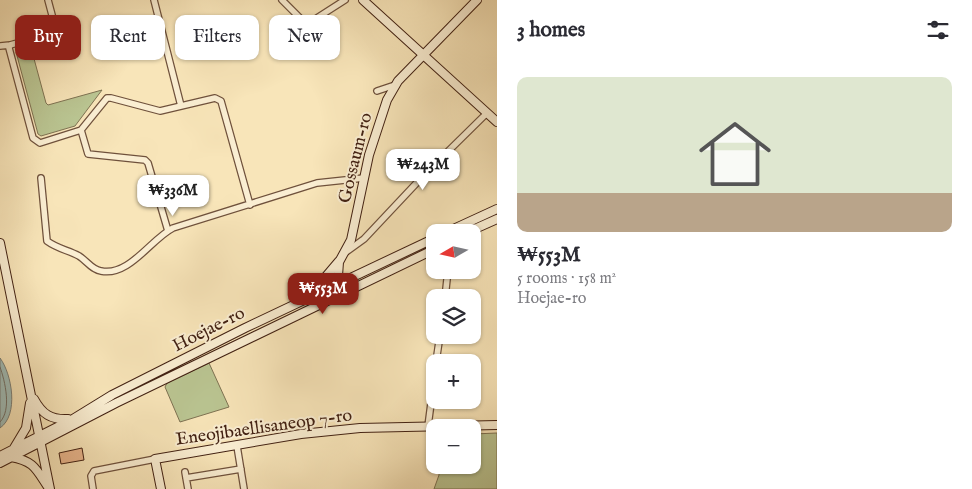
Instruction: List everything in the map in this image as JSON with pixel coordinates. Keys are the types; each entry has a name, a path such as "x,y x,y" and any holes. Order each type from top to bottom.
{"main road":[{"path":"363,0 497,122"},
{"name":"Gossaum-ro","path":"343,293 338,276 341,260 346,252 356,224 364,178 381,114 395,86 477,0"},
{"path":"464,224 497,209"},
{"path":"481,226 497,219"},
{"name":"Hoejae-ro","path":"40,439 112,395 340,282 426,242"},
{"path":"0,243 49,489"},
{"name":"Hoejae-ro","path":"0,456 12,453 343,293 426,256"},
{"path":"308,298 341,260"},
{"path":"31,394 38,407 47,416 53,419 73,419"},
{"path":"31,394 26,428 12,453 32,464 49,489"},
{"name":"Eneojibaellisaneop 7-ro","path":"481,425 497,425"},
{"name":"Eneojibaellisaneop 7-ro","path":"161,489 155,460 311,433 360,428 426,426"},
{"name":"Hoejae-ro","path":"0,464 12,453"}],"street":[{"path":"0,46 54,33 56,30 48,0"},
{"path":"154,0 180,106"},
{"path":"282,0 309,23 345,0"},
{"path":"10,45 9,48 32,138 40,142 81,130 107,98 160,111 215,98 221,100 250,205"},
{"path":"378,91 395,86"},
{"path":"346,252 364,239 426,173 487,113"},
{"path":"81,130 88,154 145,160 148,163 168,231"},
{"path":"41,178 47,241 57,248 80,257 95,269 109,272 120,269 138,257 168,231 317,183 364,178"},
{"path":"237,446 244,489"},
{"path":"93,489 91,476 94,471 155,460"},
{"path":"188,489 186,475 241,470"}],"green space":[{"path":"18,60 34,60 48,105 102,90 75,126 41,136 38,134"},
{"path":"209,363 229,407 180,422 165,387 167,383"},
{"path":"497,433 497,489 434,489 439,474 481,474 481,434"}],"water":[{"path":"0,358 8,374 12,404 6,422 0,428"}],"building":[{"path":"82,448 84,460 61,464 59,453"}]}
